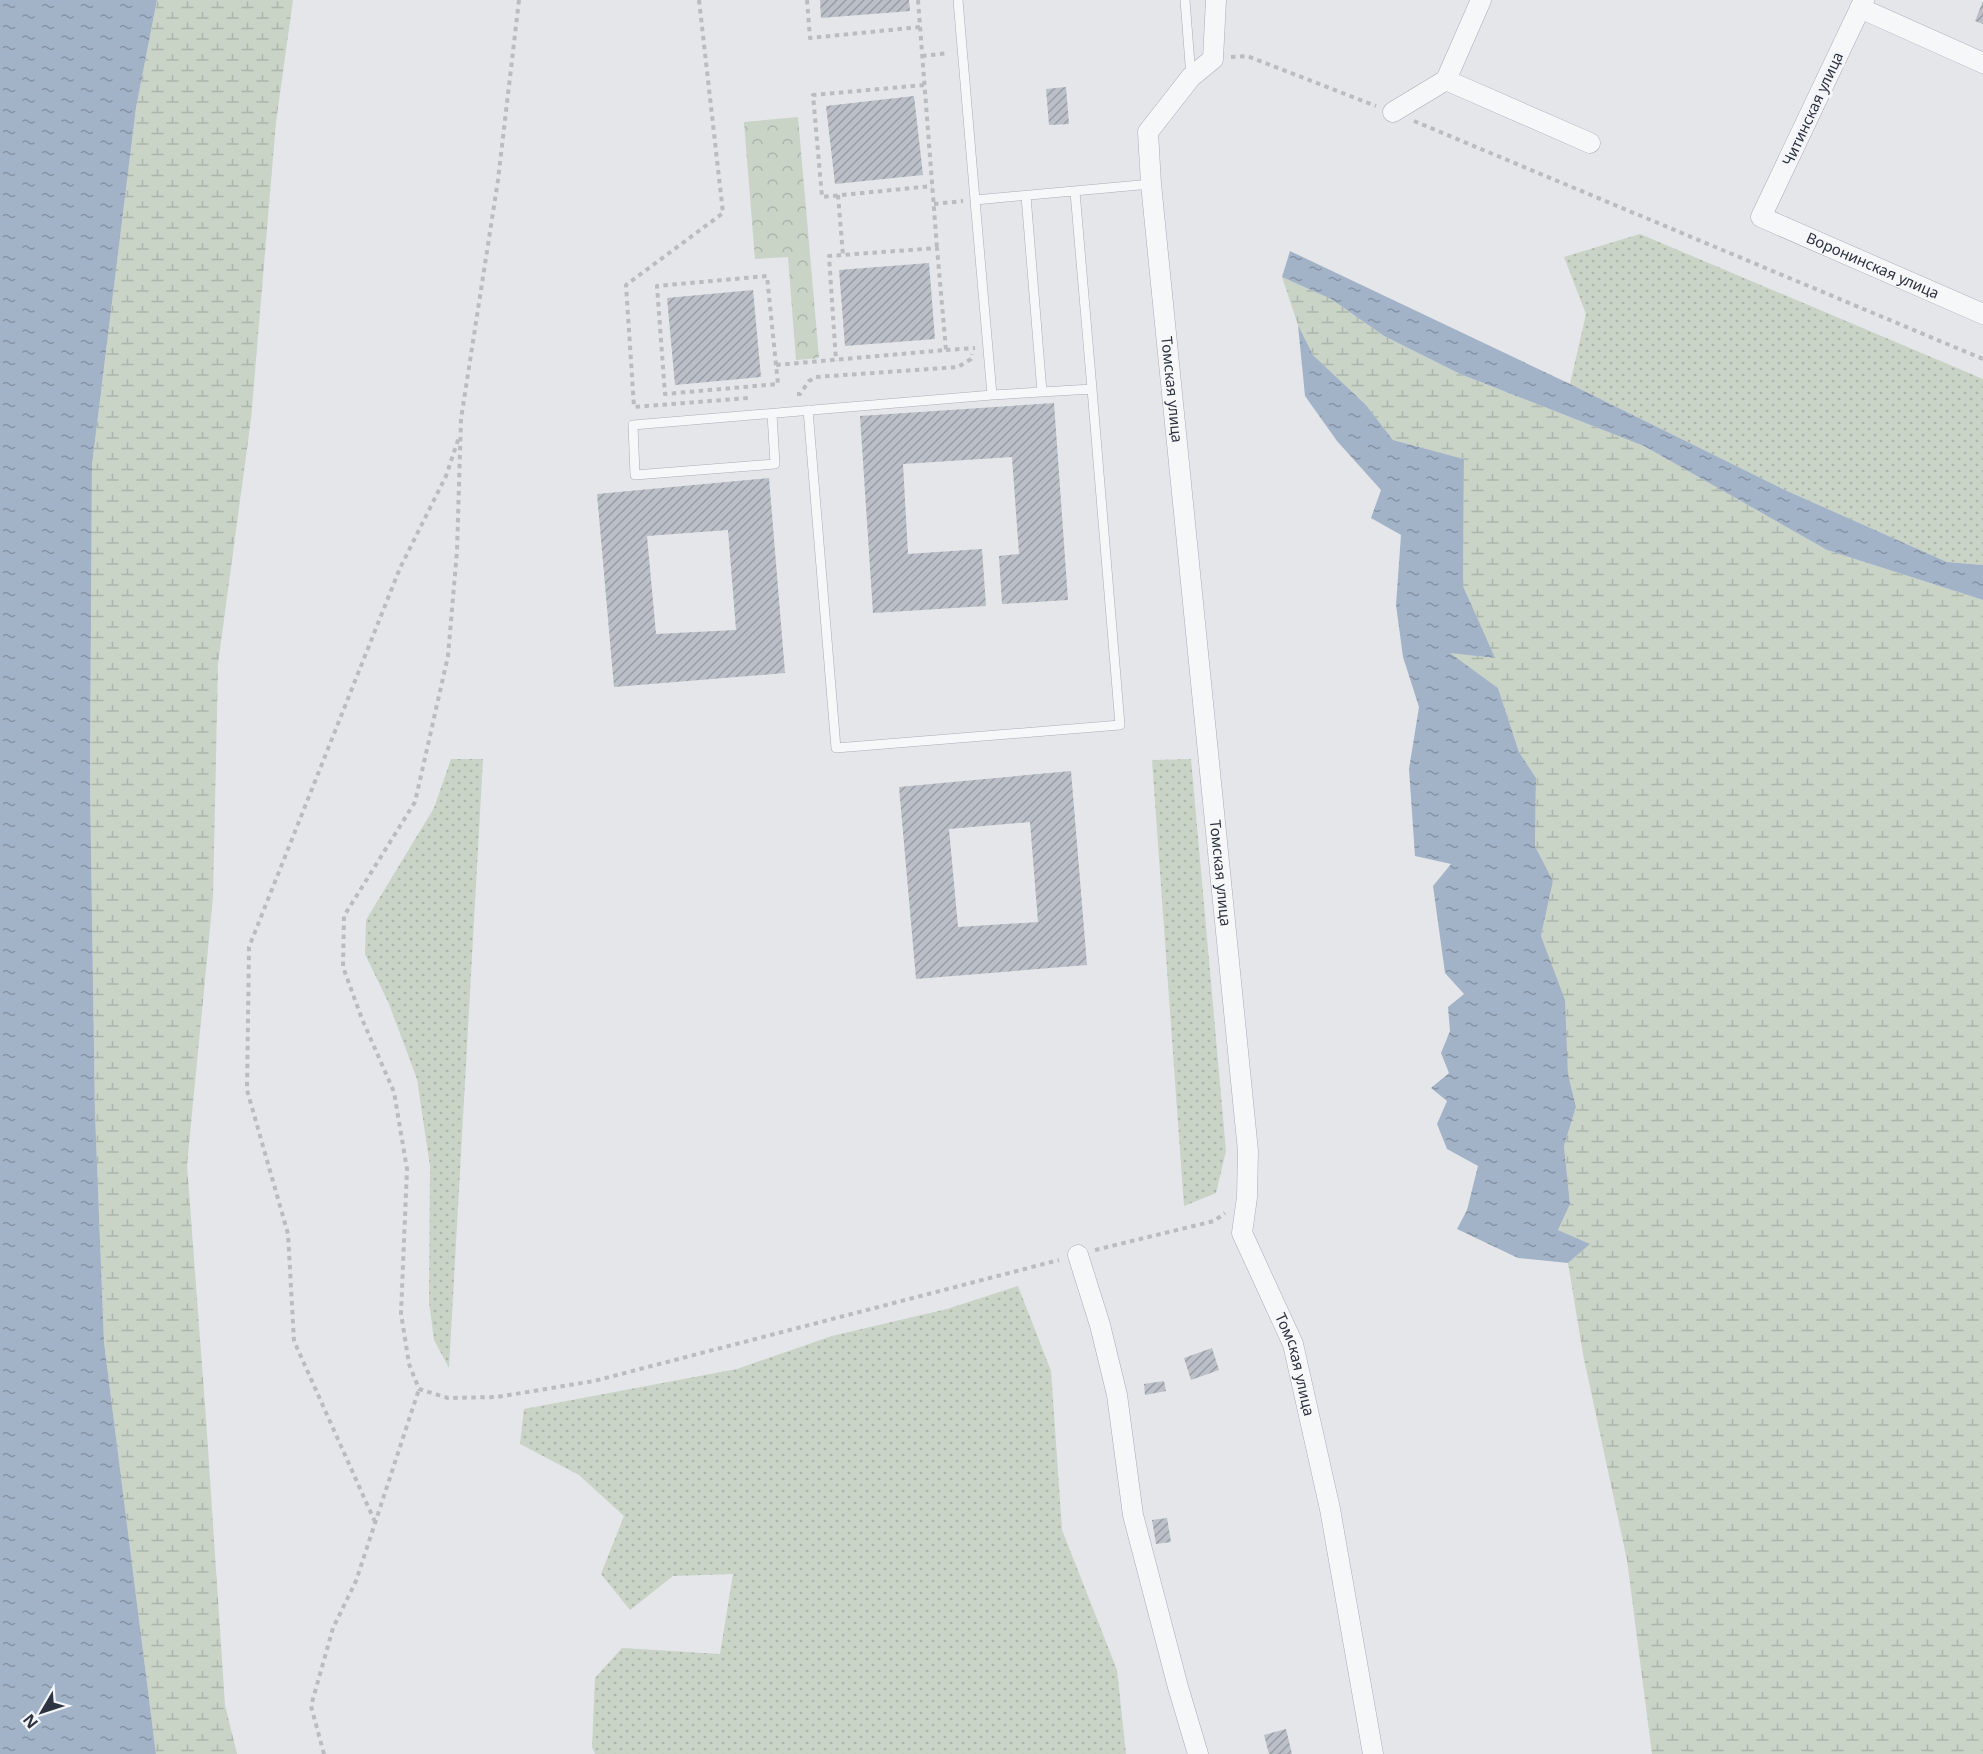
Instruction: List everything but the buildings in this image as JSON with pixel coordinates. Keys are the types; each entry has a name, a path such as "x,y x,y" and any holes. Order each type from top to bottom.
{"street":[{"path":"1213,58 1216,0"},
{"path":"1393,112 1446,80 1480,0"},
{"path":"1862,4 1983,63"},
{"name":"Читинская улица","path":"1761,217 1862,4"},
{"name":"Томская улица","path":"1213,58 1191,77 1148,132 1151,184 1248,1151 1247,1197 1242,1233 1293,1344 1330,1509 1373,1754"},
{"path":"1446,80 1590,143"},
{"name":"Воронинская улица","path":"1761,217 1983,314"},
{"path":"1078,1255 1100,1325 1117,1395 1133,1515 1198,1754"}],"lane":[{"path":"958,0 992,395"},
{"path":"1185,0 1191,77"},
{"path":"975,200 1151,184"},
{"path":"808,410 837,748 1120,725 1075,192"},
{"path":"1026,196 1042,392"},
{"path":"772,414 775,464 635,475 633,425 992,395 1092,389"}],"path":[{"path":"324,1754 311,1706 333,1628 356,1581 419,1389 409,1364 401,1314 407,1168 394,1092 362,1019 343,967 344,916 415,802 448,656 457,551 461,431 498,180 519,0"},
{"path":"699,0 723,213 626,285 634,408 753,398"},
{"path":"807,0 810,38 920,27"},
{"path":"918,0 946,350"},
{"path":"948,42 950,64"},
{"path":"922,56 962,51"},
{"path":"1213,58 1246,56 1393,112 1983,359"},
{"path":"924,85 813,95 822,197 932,186"},
{"path":"838,195 843,255"},
{"path":"934,204 975,200"},
{"path":"961,201 962,212"},
{"path":"836,361 829,256 937,248"},
{"path":"767,276 776,365 778,384 665,394 657,286 767,276"},
{"path":"788,395 800,394 809,381 816,377 958,367 971,359 972,337"},
{"path":"776,365 988,347"},
{"path":"375,1522 294,1341 288,1234 248,1090 249,947 400,568 446,476 461,431"},
{"path":"419,1389 448,1398 497,1397 594,1382 1214,1221 1247,1197"}],"green space":[{"path":"157,0 293,0 276,122 251,419 218,664 213,897 187,1165 225,1705 237,1754 156,1754 104,1342 95,1112 90,780 92,465 136,108"},
{"path":"798,117 819,358 796,360 788,257 755,259 744,122"},
{"path":"1640,234 1983,379 1983,565 1947,562 1785,490 1570,384 1586,314 1564,257"},
{"path":"1282,277 1331,299 1384,336 1460,374 1644,446 1827,550 1983,600 1983,1754 1652,1754 1627,1560 1583,1354 1568,1263 1589,1244 1558,1230 1570,1204 1564,1146 1576,1107 1568,1074 1564,1000 1541,936 1553,881 1535,846 1536,778 1519,752 1498,688 1448,652 1494,658 1463,586 1464,459 1393,440 1366,405 1313,355 1298,325"},
{"path":"451,759 483,759 449,1368 434,1340 429,1302 430,1166 417,1079 389,1004 365,954 366,920 434,808"},
{"path":"1191,759 1226,1151 1216,1193 1184,1206 1152,760"},
{"path":"1018,1286 1051,1371 1062,1530 1117,1670 1126,1754 595,1754 592,1747 595,1678 622,1648 720,1654 733,1574 673,1576 630,1610 601,1574 624,1516 579,1475 520,1444 524,1409 737,1369 832,1336 947,1309"}],"water":[{"path":"0,0 157,0 136,108 92,465 90,780 95,1112 104,1342 156,1754 0,1754"},
{"path":"1290,251 1570,384 1785,490 1947,562 1983,565 1983,600 1827,550 1644,446 1460,374 1384,336 1331,299 1282,277"},
{"path":"1298,325 1313,355 1366,405 1393,440 1464,459 1463,586 1495,658 1450,653 1498,688 1519,752 1536,778 1535,846 1553,881 1541,936 1565,1000 1568,1074 1576,1107 1564,1146 1570,1204 1558,1230 1590,1244 1568,1263 1518,1258 1457,1229 1467,1210 1478,1166 1447,1149 1437,1124 1447,1101 1431,1088 1449,1073 1441,1053 1450,1031 1448,1007 1464,994 1445,973 1433,886 1451,864 1415,856 1409,769 1419,707 1403,657 1396,605 1401,535 1371,518 1381,490 1337,441 1305,396"}]}
